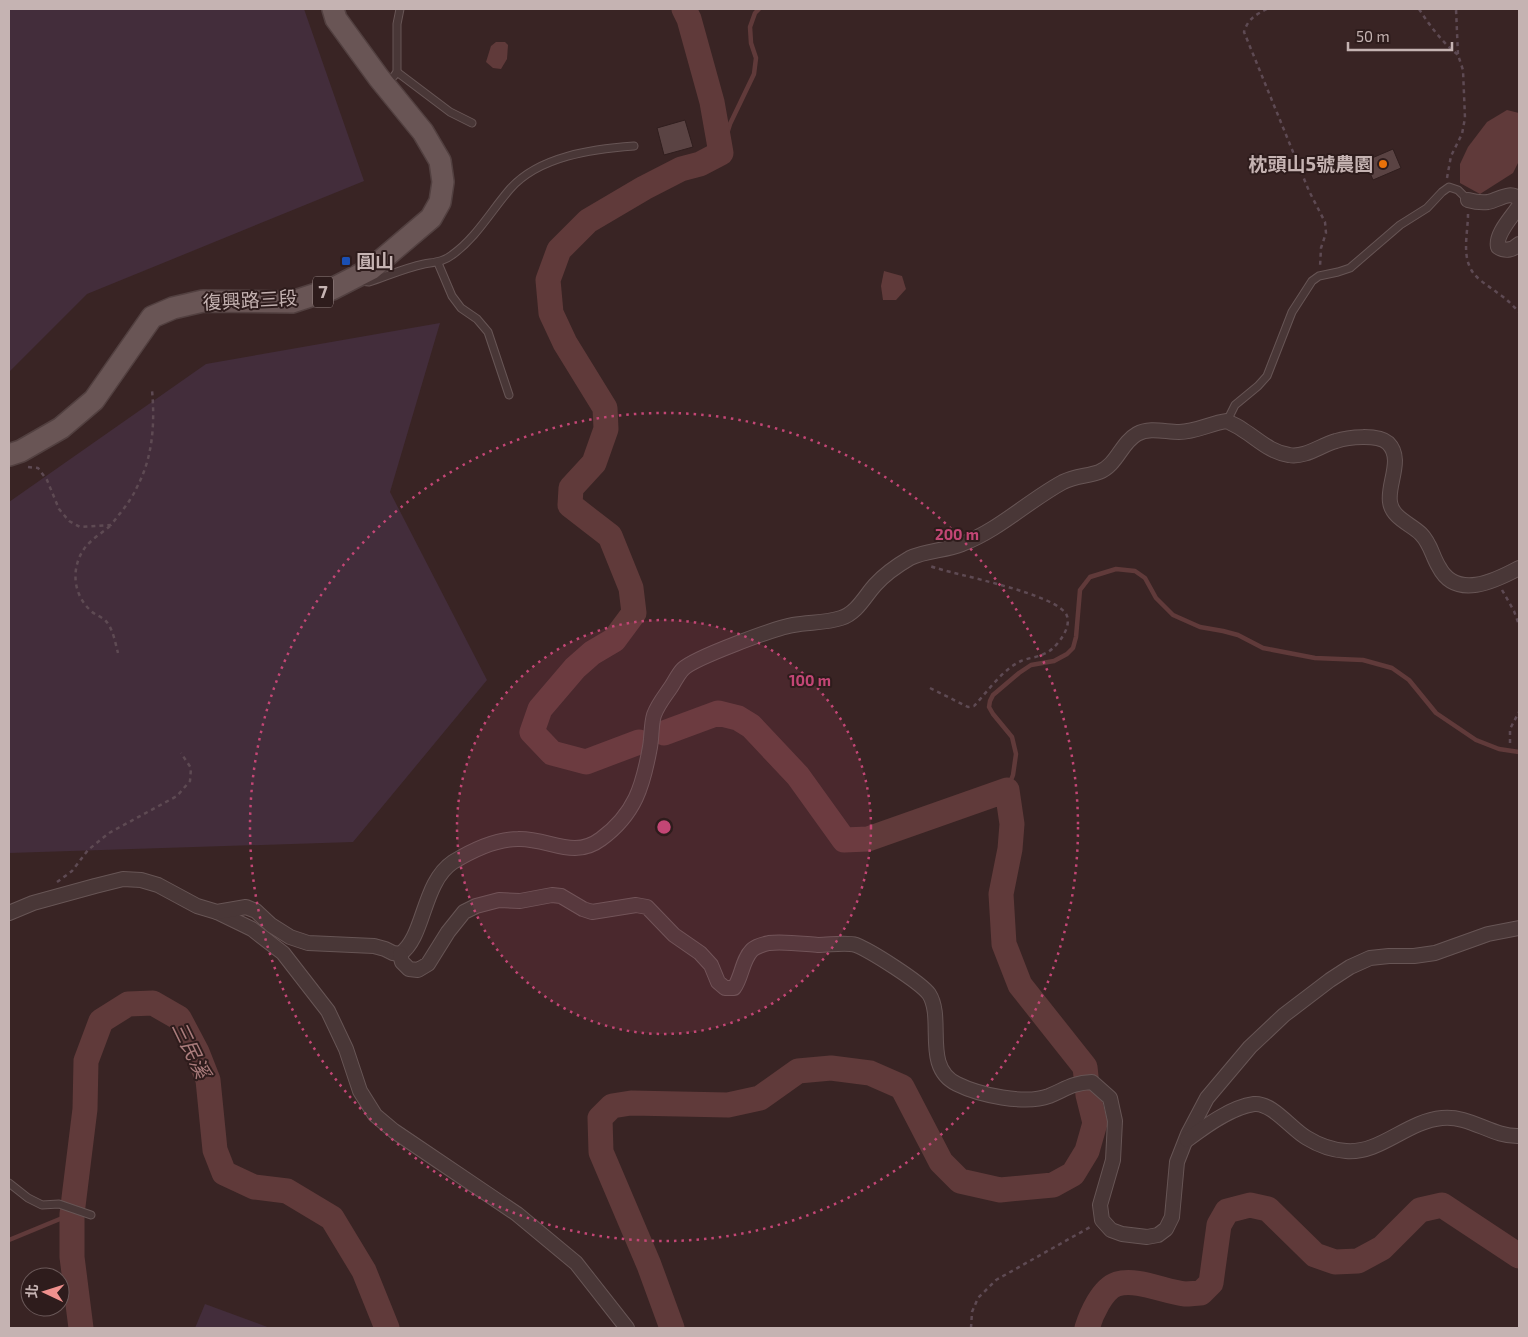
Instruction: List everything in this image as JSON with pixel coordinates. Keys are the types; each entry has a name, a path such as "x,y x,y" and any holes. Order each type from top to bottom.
{"main road":[{"name":"復興路三段","path":"9,455 21,451 61,428 94,400 152,317 173,308 203,301 292,302 332,289 370,269 431,218 440,202 443,182 440,161 392,79 336,19 333,9"}],"street":[{"path":"1468,200 1478,202 1490,201 1511,195 1519,199"},
{"path":"1519,206 1497,242 1498,247 1503,250 1509,250 1519,244"},
{"path":"218,912 246,907 256,911 290,937 308,943 374,946 400,954 406,950 412,938 432,888 441,873 452,863 500,841 517,839 533,840 578,850 602,839 627,816 639,792 650,745 655,712 680,672 688,665 733,645 790,626 839,619 849,615 876,584 910,558 928,551 963,544 995,527 1065,481 1099,472 1110,466 1130,439 1138,433 1149,430 1181,432 1226,421 1243,429 1256,441 1272,450 1291,456 1303,454 1338,440 1378,438 1387,443 1394,453 1395,465 1390,489 1390,505 1396,515 1421,534 1429,544 1438,567 1445,577 1454,583 1466,585 1483,584 1496,580 1519,568"},
{"path":"9,913 33,903 123,879 142,880 158,885 197,906 218,912 252,929 283,953 328,1010 346,1049 360,1091 375,1115 394,1131 518,1214 576,1264 626,1328"},
{"path":"400,954 402,962 409,969 418,970 428,964 448,932 464,912 476,906 499,900 520,900 552,895 561,896 582,909 592,912 625,906 647,907 674,935 700,953 711,965 718,982 725,988 734,988 739,981 747,956 752,949 769,943 855,945 894,967 928,993 934,1004 936,1050 939,1063 944,1074 955,1084 978,1092 1006,1098 1033,1100 1085,1082 1110,1098 1115,1121 1113,1160 1100,1204 1102,1220 1111,1230 1122,1234 1147,1237 1158,1235 1166,1228 1172,1216 1177,1162 1207,1098 1250,1047 1284,1015 1330,980 1350,967 1370,958 1435,953 1488,934 1519,928"},
{"path":"1185,1142 1206,1125 1232,1111 1254,1104 1264,1106 1277,1113 1306,1138 1328,1149 1349,1152 1370,1148 1408,1127 1441,1118 1454,1118 1498,1132 1519,1136"}],"lane":[{"path":"400,9 392,79 472,123"},
{"path":"352,280 369,282 424,264 438,263 450,257 466,244 511,187 526,174 578,152 634,146"},
{"path":"1226,421 1235,405 1258,386 1266,376 1292,312 1312,281 1319,276 1350,268 1400,225 1427,208 1449,187 1458,190 1468,200"},
{"path":"438,263 452,296 488,332 509,396"},
{"path":"9,1182 28,1198 42,1205 59,1204 91,1215"}],"path":[{"path":"1267,9 1246,23 1244,32 1309,192 1325,222 1326,233 1321,248 1319,276"},
{"path":"1419,9 1448,48 1458,55"},
{"path":"1449,187 1447,175 1451,156 1462,134 1465,118 1463,70 1458,55 1456,9"},
{"path":"1468,200 1466,252 1468,264 1474,274 1519,312"},
{"path":"118,653 111,630 105,620 90,611 81,600 75,584 76,562 85,547 111,525 137,488 148,462 154,418 152,390"},
{"path":"28,467 38,468 47,480 59,509 69,521 80,527 111,525"},
{"path":"910,558 943,571 1039,597 1064,610 1068,617 1067,628 1051,650 1041,656 1021,661 1007,670 974,706 968,707 930,688"},
{"path":"1496,580 1514,611 1519,625"},
{"path":"1510,743 1510,729 1519,712"},
{"path":"52,886 72,871 88,850 109,833 177,796 190,781 191,768 181,753"},
{"path":"971,1328 972,1312 978,1298 996,1280 1102,1220"}],"shaded area":[{"path":"9,9 304,9 364,181 87,294 9,372"},
{"path":"496,42 505,42 508,45 507,59 501,69 493,68 486,62 491,46"},
{"path":"1507,110 1519,113 1519,161 1513,173 1480,194 1460,183 1460,164 1468,147 1487,122"},
{"path":"884,271 902,276 906,289 896,300 883,300 881,286"},
{"path":"440,323 390,492 487,680 353,842 9,853 9,502 206,364"},
{"path":"205,1304 270,1328 195,1328"}],"building":[{"path":"685,120 693,147 664,155 657,128"},
{"name":"枕頭山5號農園","path":"1393,149 1401,168 1373,180 1365,161"}],"waterway":[{"path":"639,742 586,762 552,753 532,732 540,709 575,668 592,653 614,640 634,613 631,588 610,536 570,505 571,488 594,463 606,429 605,408 565,343 551,313 548,280 559,250 588,221 681,169 700,164 721,153 712,102 689,19 684,9"},
{"path":"721,153 730,124 754,74 756,58 751,43 750,27 755,13 759,9"},
{"path":"1007,790 1013,775 1016,754 1012,737 993,714 989,707 990,701 993,695 1031,665 1054,661 1067,654 1073,648 1076,637 1080,590 1090,577 1116,569 1135,571 1145,578 1156,598 1173,615 1200,627 1238,635 1263,648 1315,658 1363,660 1392,668 1409,680 1436,713 1476,740 1499,749 1519,752"},
{"path":"664,733 718,713 738,718 751,726 798,776 844,840 868,839 1007,790 1012,824 1010,849 1001,894 1004,944 1020,985 1085,1067 1088,1095 1095,1123 1087,1151 1073,1174 1053,1185 1000,1190 960,1181 941,1162 902,1087 870,1073 831,1068 798,1071 760,1098 728,1105 631,1103 612,1106 600,1118 601,1152 649,1265 672,1328"},
{"name":"三民溪","path":"81,1328 72,1257 72,1214 85,1109 86,1061 101,1021 128,1004 153,1003 179,1018 197,1052 208,1080 215,1150 224,1173 254,1187 287,1191 332,1218 364,1271 387,1328"},
{"path":"1087,1328 1094,1310 1102,1297 1117,1284 1133,1283 1177,1293 1201,1293 1211,1283 1219,1225 1227,1211 1250,1205 1268,1209 1315,1255 1335,1262 1358,1261 1382,1248 1420,1210 1442,1205 1519,1256"},
{"path":"9,1240 72,1214"}],"place":[{"name":"枕頭山5號農園","path":"1383,164"},
{"name":"圓山","path":"346,261"}]}
